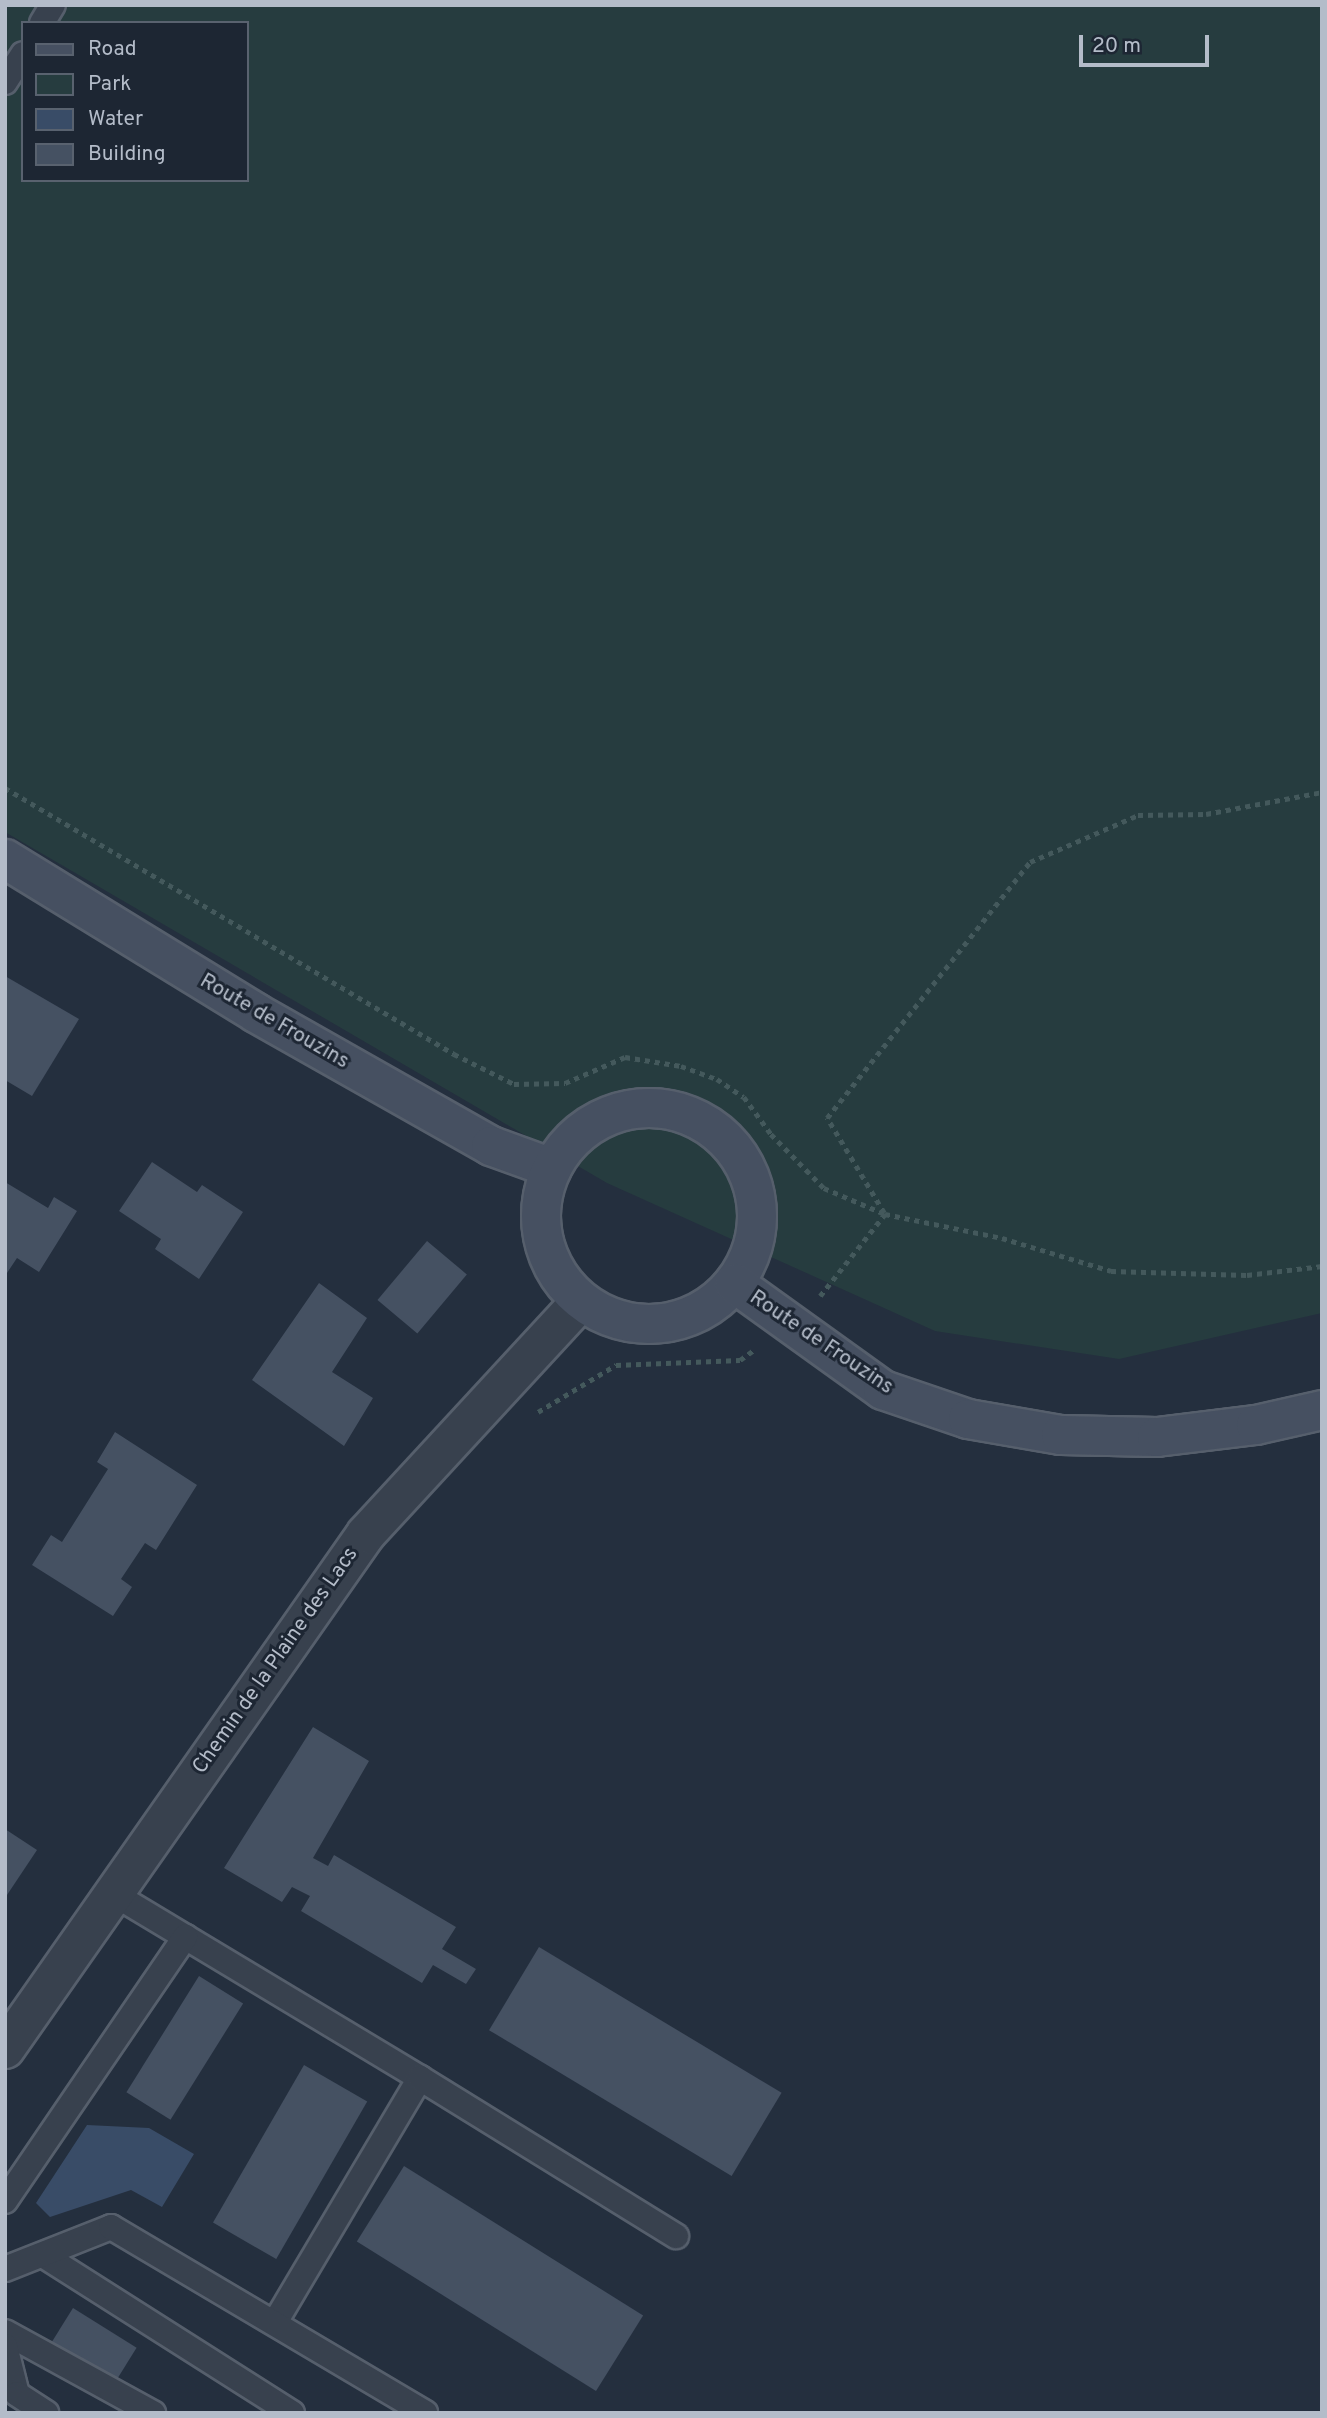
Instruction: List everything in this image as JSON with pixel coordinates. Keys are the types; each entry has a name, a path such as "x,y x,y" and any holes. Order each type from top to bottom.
{"main road":[{"name":"Route de Frouzins","path":"5,859 279,1026 491,1146 552,1168"},
{"name":"Route de Frouzins","path":"638,1109 673,1111 707,1125 734,1149 751,1180 758,1216 752,1251 734,1283 709,1306 678,1321 644,1325 622,1320 581,1301 557,1275 542,1240 540,1204 552,1168 573,1139 602,1118 638,1109"},
{"name":"Route de Frouzins","path":"734,1283 789,1326 883,1390 968,1419 1061,1435 1157,1437 1256,1425 1322,1410"}],"street":[{"name":"Chemin de la Plaine des Lacs","path":"5,2049 366,1534 581,1301"}],"lane":[{"path":"43,21 53,5"},
{"path":"5,82 21,57"},
{"path":"113,1893 677,2236"},
{"path":"5,2201 185,1937"},
{"path":"275,2322 420,2078"},
{"path":"5,2269 111,2227 425,2413"},
{"path":"43,2255 292,2413"},
{"path":"5,2332 153,2413"},
{"path":"5,2346 16,2394 46,2413"}],"path":[{"path":"5,788 454,1054 514,1084 565,1083 625,1057 681,1066 717,1079 744,1097 771,1134 824,1188 885,1214 1002,1238 1111,1271 1247,1275 1322,1266"},
{"path":"885,1214 827,1118 1030,862 1138,815 1206,814 1322,792"},
{"path":"535,1414 616,1365 740,1360 789,1326 836,1281 885,1214"}],"green space":[{"path":"5,5 1322,5 1322,1313 1119,1359 935,1331 607,1183 5,832"}],"water":[{"path":"87,2125 149,2128 194,2154 162,2207 131,2190 50,2217 36,2203"}],"building":[{"path":"5,976 79,1019 32,1096 5,1080"},
{"path":"152,1162 197,1192 202,1185 243,1212 199,1279 155,1249 161,1239 119,1211"},
{"path":"5,1182 48,1208 54,1197 77,1211 39,1272 17,1258 5,1276"},
{"path":"427,1241 467,1274 417,1333 378,1300"},
{"path":"319,1283 367,1318 332,1372 373,1398 344,1446 252,1380"},
{"path":"115,1432 197,1485 156,1550 145,1543 121,1579 132,1587 113,1616 32,1565 51,1535 62,1542 108,1469 97,1462"},
{"path":"313,1727 369,1761 313,1858 328,1866 334,1855 456,1927 442,1949 476,1969 466,1984 433,1965 422,1983 301,1911 310,1896 292,1887 282,1902 224,1868"},
{"path":"5,1829 37,1850 5,1898"},
{"path":"539,1947 782,2093 732,2176 489,2030"},
{"path":"199,1976 243,2004 170,2120 126,2092"},
{"path":"304,2065 367,2102 276,2259 213,2223"},
{"path":"404,2166 643,2315 596,2391 357,2241"},
{"path":"73,2308 137,2348 115,2382 52,2342"}]}
